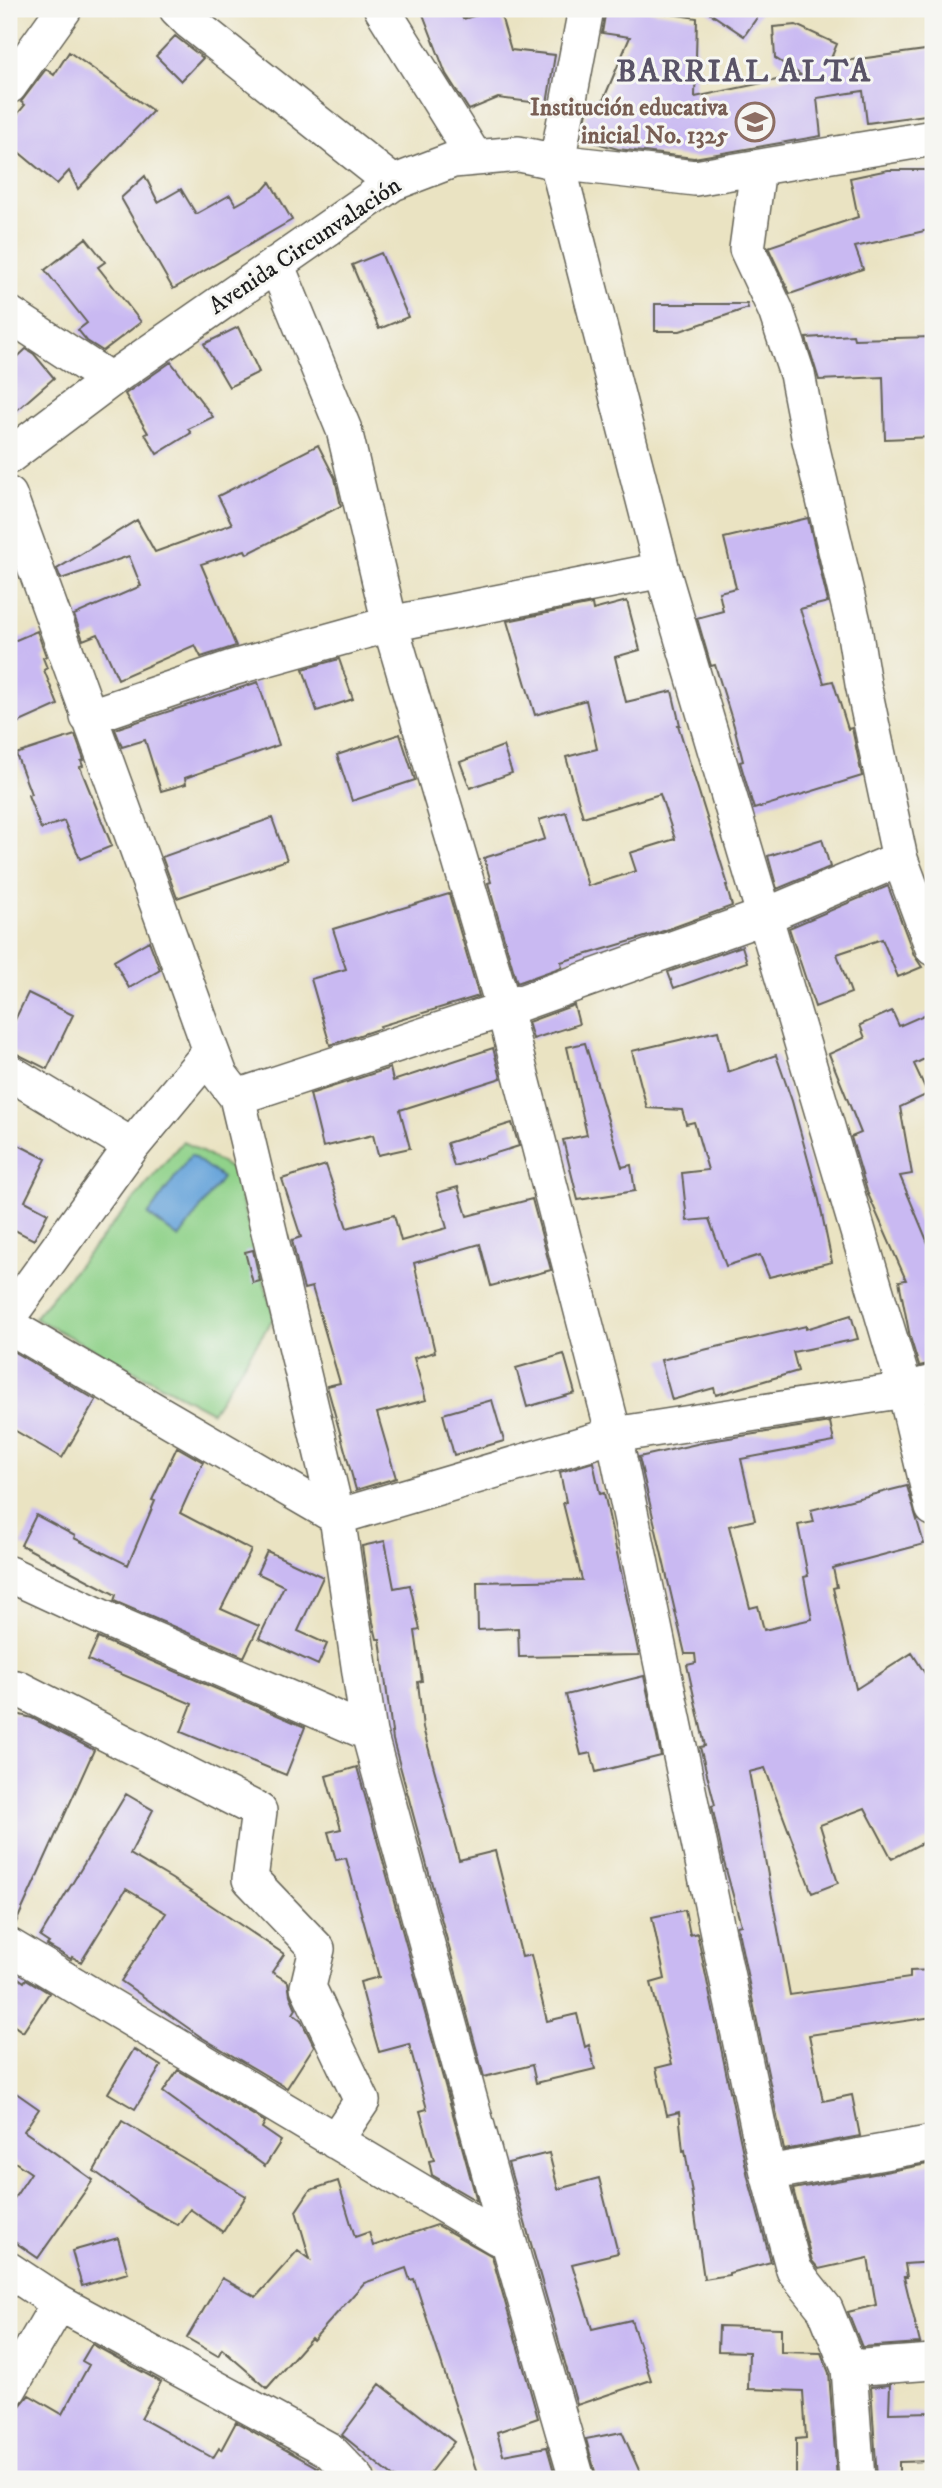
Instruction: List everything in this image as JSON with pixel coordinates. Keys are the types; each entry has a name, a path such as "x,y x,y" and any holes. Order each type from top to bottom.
{"street":[{"path":"9,86 64,9"},
{"path":"177,9 393,183"},
{"path":"382,9 475,158"},
{"path":"586,9 556,162 662,570 765,916 919,1386 933,1508"},
{"name":"Avenida Circunvalación","path":"9,456 110,380 393,183 453,160 519,154 556,162 695,178 933,138"},
{"path":"758,168 747,249 776,311 797,374 853,622 863,684 900,859 933,948"},
{"path":"276,264 344,430 390,624 504,1009 614,1435 768,2173 794,2270 825,2309 849,2368 857,2479"},
{"path":"9,314 110,380"},
{"path":"9,495 220,1075 237,1097 337,1517 369,1733 577,2479"},
{"path":"88,717 232,668 390,624 662,570"},
{"path":"237,1097 504,1009 765,916 900,859"},
{"path":"9,1316 132,1146 211,1051"},
{"path":"9,1072 132,1146"},
{"path":"9,1326 337,1517 614,1435 919,1386"},
{"path":"9,1574 110,1621 369,1733"},
{"path":"9,1687 17,1688 259,1811 250,1879 317,1949 308,1987 362,2101 335,2141"},
{"path":"9,1946 497,2237"},
{"path":"768,2173 933,2143"},
{"path":"9,2270 59,2303 329,2450 357,2479"},
{"path":"9,2389 59,2303"},
{"path":"849,2368 933,2362"}],"green space":[{"path":"183,1141 233,1170 274,1317 212,1412 34,1318"}],"water":[{"path":"191,1155 222,1178 179,1238 148,1215"}],"building":[{"path":"421,9 459,9 463,19 499,9 511,50 555,55 547,104 498,98 469,110 446,74"},
{"path":"606,9 638,9 697,18 695,97 801,75 775,58 773,27 796,25 837,44 829,63 933,49 933,114 867,123 863,91 817,98 821,136 694,158 618,149 582,139 589,100 602,103 630,37 602,33"},
{"path":"704,9 763,9 744,36"},
{"path":"175,36 203,58 181,81 156,56"},
{"path":"69,52 153,111 78,189 69,171 57,184 9,144 9,124 25,105 21,102 46,69 54,75"},
{"path":"888,170 933,170 933,229 855,247 863,269 790,294 768,247 858,217 850,178"},
{"path":"145,176 158,202 181,189 196,214 230,195 236,205 264,189 270,182 292,220 173,289 121,198"},
{"path":"86,238 105,262 98,267 141,322 103,351 87,341 78,330 87,323 45,270"},
{"path":"381,253 408,317 379,329 352,265"},
{"path":"655,304 747,304 748,308 680,331 655,331"},
{"path":"238,327 259,372 229,387 204,344"},
{"path":"853,335 854,339 933,337 933,437 885,439 883,377 819,380 806,338"},
{"path":"26,349 34,354 54,378 9,417 9,365"},
{"path":"171,362 213,417 188,429 191,433 157,454 125,394"},
{"path":"318,445 335,478 341,506 247,554 245,550 201,564 236,646 201,657 195,645 118,679 98,634 83,640 74,615 141,586 129,556 61,579 57,569 137,520 155,552 232,524 218,496"},
{"path":"808,518 828,602 800,609 824,683 833,681 848,729 852,728 862,776 754,809 740,762 743,761 734,726 715,665 711,666 697,618 723,611 719,592 736,588 724,538"},
{"path":"627,601 640,650 615,657 626,702 672,691 678,725 728,885 732,906 655,934 561,962 562,967 517,983 488,883 491,882 484,858 545,839 539,820 566,812 588,886 636,871 630,853 675,839 660,794 583,817 566,757 597,749 586,700 535,715 507,621 592,604 593,610"},
{"path":"37,631 46,656 43,658 47,668 44,670 58,705 9,727 9,643"},
{"path":"339,659 353,699 317,711 303,669"},
{"path":"258,682 279,745 185,778 186,784 161,791 145,740 122,747 115,729"},
{"path":"400,734 415,780 352,801 337,755"},
{"path":"75,735 84,760 81,761 83,766 80,767 112,846 80,859 64,821 41,829 16,754"},
{"path":"503,746 512,773 470,788 460,762"},
{"path":"272,818 287,860 177,898 162,857"},
{"path":"822,839 830,867 777,889 768,856"},
{"path":"888,886 914,955 922,967 898,977 882,939 837,954 851,993 815,1007 789,928"},
{"path":"449,894 479,996 380,1026 381,1028 330,1045 311,979 346,969 333,929"},
{"path":"149,941 160,970 129,988 114,961"},
{"path":"742,946 747,962 674,988 668,972"},
{"path":"28,993 73,1015 47,1069 9,1050 9,1032"},
{"path":"574,1005 579,1024 533,1039 528,1022"},
{"path":"892,1011 899,1026 933,1011 933,1055 914,1064 928,1094 900,1107 912,1174 900,1176 933,1255 933,1363 919,1366 910,1337 899,1281 906,1280 868,1194 851,1137 861,1133 829,1054 865,1038 860,1025"},
{"path":"718,1031 728,1072 776,1055 792,1101 819,1200 832,1262 769,1277 760,1255 726,1266 709,1219 687,1221 682,1173 708,1170 694,1122 686,1124 682,1110 647,1108 632,1051"},
{"path":"585,1043 622,1167 631,1165 635,1191 578,1200 563,1140 587,1135 567,1047"},
{"path":"493,1048 501,1078 400,1110 410,1148 378,1155 373,1135 323,1147 310,1094 390,1068 393,1081"},
{"path":"512,1123 519,1146 454,1166 447,1143"},
{"path":"9,1140 46,1159 25,1201 48,1213 34,1240 11,1228 9,1232"},
{"path":"326,1165 347,1228 394,1215 401,1241 447,1228 437,1193 458,1187 467,1216 532,1199 551,1270 491,1286 480,1244 414,1263 435,1352 414,1358 426,1400 377,1413 396,1478 356,1490 327,1386 340,1383 312,1287 304,1289 292,1240 301,1237 282,1179"},
{"path":"253,1250 260,1281 253,1283 245,1252"},
{"path":"851,1315 858,1339 793,1352 798,1371 716,1395 714,1388 672,1400 661,1360 806,1326 806,1329"},
{"path":"9,1349 96,1400 62,1458 9,1427"},
{"path":"564,1354 575,1393 527,1407 516,1368"},
{"path":"492,1400 504,1441 454,1455 443,1414"},
{"path":"830,1422 834,1442 741,1459 755,1520 729,1526 750,1608 758,1606 764,1630 812,1619 804,1577 808,1576 798,1525 814,1522 811,1510 907,1486 924,1544 833,1568 837,1587 833,1588 856,1689 912,1653 933,1686 933,1837 892,1859 865,1808 820,1825 838,1883 812,1893 765,1768 749,1772 790,1995 910,1978 910,1971 933,1970 933,2017 809,2035 823,2101 852,2095 860,2136 784,2150 737,1926 741,1925 724,1862 712,1806 715,1805 700,1747 705,1746 687,1665 696,1663 695,1654 685,1654 639,1457 710,1441"},
{"path":"177,1447 203,1462 180,1513 251,1550 221,1609 259,1626 244,1657 114,1601 116,1595 21,1545 36,1515 128,1565 155,1501 152,1500"},
{"path":"593,1462 600,1494 604,1493 639,1655 519,1657 518,1628 478,1630 477,1582 582,1580 563,1503 566,1502 560,1472"},
{"path":"385,1541 394,1588 410,1585 420,1630 415,1631 422,1681 418,1682 423,1728 459,1860 495,1851 522,1957 531,1955 547,2021 577,2014 585,2047 589,2045 595,2069 536,2083 532,2065 484,2077 393,1740 380,1639 377,1639 373,1622 362,1546"},
{"path":"267,1551 323,1577 298,1631 327,1644 318,1665 259,1638 284,1586 257,1573"},
{"path":"98,1638 305,1727 286,1775 181,1732 192,1704 88,1660"},
{"path":"644,1676 661,1756 596,1772 591,1753 581,1755 566,1695"},
{"path":"9,1712 32,1718 94,1750 14,1927 9,1926"},
{"path":"357,1767 477,2201 432,2175 429,2161 434,2160 420,2111 427,2109 409,2044 379,2052 372,2028 360,1982 379,1977 346,1858 336,1860 328,1832 341,1829 326,1776"},
{"path":"126,1794 153,1810 130,1854 284,1954 272,1972 288,1982 296,2009 293,2014 301,2020 314,2046 287,2088 201,2037 121,1981 166,1913 126,1889 81,1962 47,1945 49,1943 40,1937"},
{"path":"685,1910 690,1935 697,1933 748,2177 771,2262 729,2275 704,2279 679,2112 667,2115 656,2068 672,2064 651,1983 665,1979 652,1917"},
{"path":"9,1971 24,1982 26,1979 49,1993 23,2032 9,2022"},
{"path":"134,2049 161,2066 135,2109 108,2093"},
{"path":"178,2070 265,2122 262,2128 281,2141 265,2166 163,2092"},
{"path":"9,2088 39,2109 24,2131 93,2180 38,2258 9,2238 9,2206 31,2173 9,2158"},
{"path":"122,2121 246,2196 223,2232 190,2209 178,2225 143,2206 94,2171"},
{"path":"549,2153 558,2189 599,2178 618,2253 572,2264 592,2329 631,2320 651,2380 577,2405 508,2163"},
{"path":"933,2163 933,2262 905,2264 907,2277 904,2277 920,2343 862,2347 848,2312 876,2305 868,2258 819,2269 812,2261 793,2189"},
{"path":"338,2181 355,2237 369,2232 373,2246 437,2225 492,2256 538,2418 497,2432 503,2455 547,2447 556,2479 479,2479 414,2279 410,2280 406,2268 364,2283 267,2388 222,2349 218,2356 187,2338 222,2278 256,2297 298,2250 310,2259 296,2211 310,2190"},
{"path":"118,2238 128,2273 82,2286 72,2251"},
{"path":"719,2326 781,2328 781,2352 821,2353 829,2373 837,2479 796,2479 796,2439 806,2438 803,2391 748,2389 749,2352 718,2351"},
{"path":"92,2344 161,2382 141,2418 213,2458 219,2448 221,2450 236,2422 318,2468 312,2479 9,2479 10,2409 20,2406 29,2395 62,2414 89,2365 82,2361"},
{"path":"380,2384 454,2442 425,2479 396,2479 342,2435"},
{"path":"890,2385 889,2413 933,2412 933,2461 899,2462 899,2479 877,2479 871,2387"},
{"path":"622,2432 643,2479 597,2479 586,2439"}],"place":[{"name":"Institución educativa inicial No. 1325","path":"755,122"}],"district":[{"name":"BARRIAL ALTA","path":"744,72"}]}
